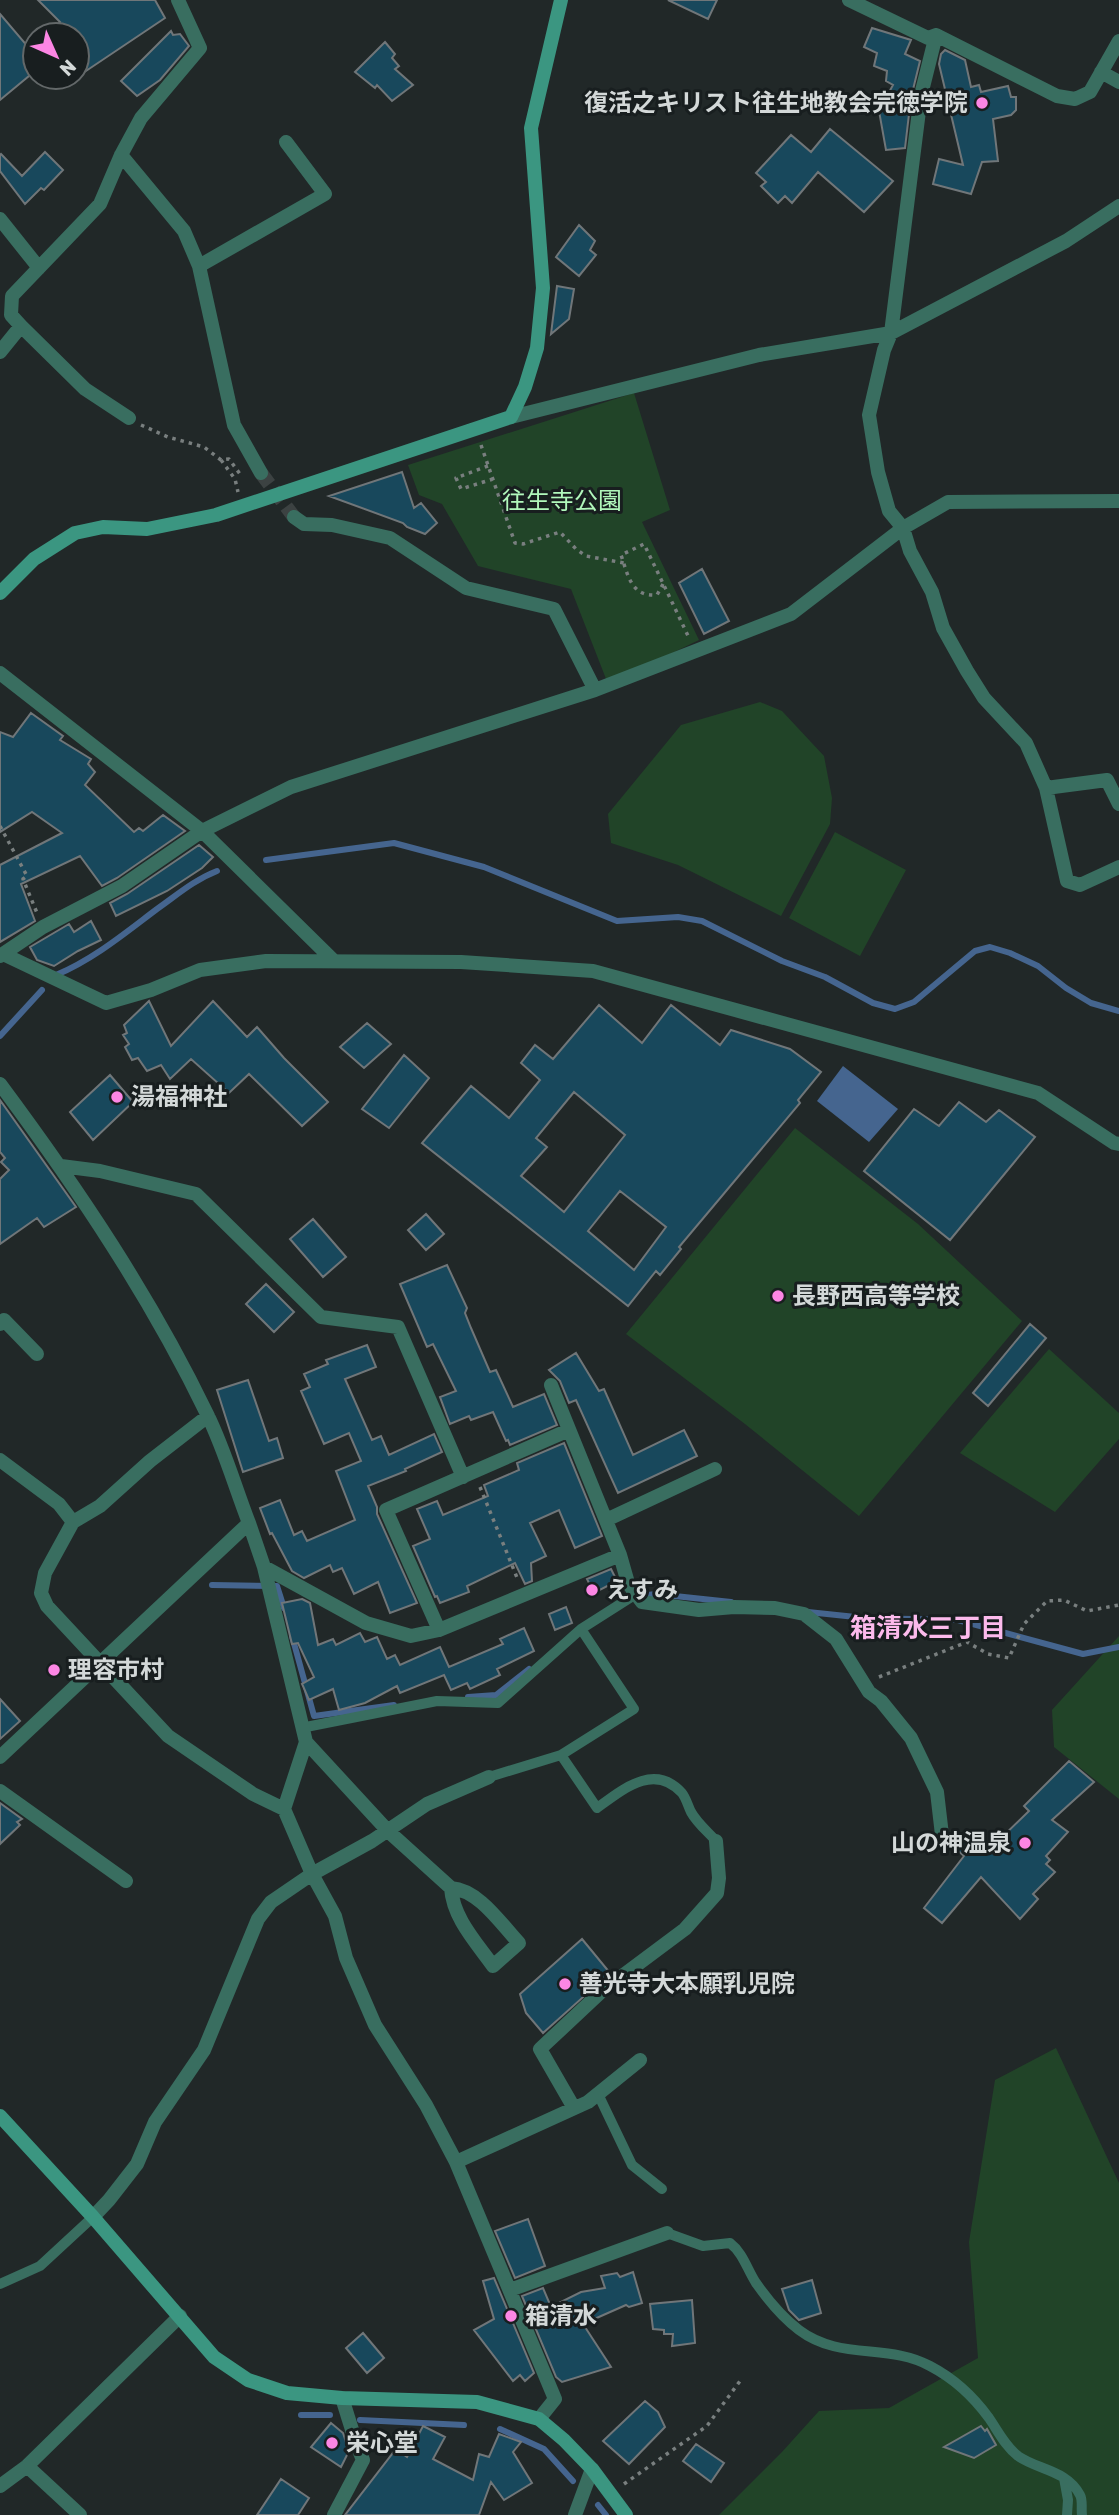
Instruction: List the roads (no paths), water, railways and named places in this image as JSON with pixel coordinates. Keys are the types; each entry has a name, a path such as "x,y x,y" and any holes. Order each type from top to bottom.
{"street":[{"path":"129,418 85,389 21,326 11,315 12,296 100,204 121,155 141,118 200,48 178,0"},
{"path":"511,417 525,387 537,348 543,288 531,128 561,0"},
{"path":"849,0 928,38 936,36 1057,96 1075,99 1090,92 1119,41"},
{"path":"936,36 921,95 891,333 884,350 869,415 878,472 889,511 903,528 953,647 984,698 1026,743 1046,788 1067,881 1080,885 1119,867"},
{"path":"1101,72 1119,82"},
{"path":"199,266 325,194 286,142"},
{"path":"121,155 184,232 199,266 234,425 261,473"},
{"path":"0,593 34,559 75,533 103,527 147,529 216,515 476,431 511,417 759,355 891,333 1066,241 1119,206"},
{"path":"0,219 39,268"},
{"path":"0,352 21,326"},
{"path":"1,955 43,927 122,886 202,831 291,787 595,690 791,614 903,528 948,502 1119,501"},
{"path":"294,517 304,524 332,525 390,538 466,588 554,609 595,690"},
{"path":"0,673 202,831 334,961"},
{"path":"1046,788 1107,780 1119,804"},
{"path":"1,955 106,1003 151,990 200,970 265,961 461,962 593,971 1038,1093 1117,1143"},
{"path":"0,1084 104,1229 208,1416 264,1567 303,1735 284,1809 312,1874 335,1916 346,1958 375,2025 426,2105 456,2162 510,2290 555,2399 539,2419"},
{"path":"61,1166 100,1171 196,1194 321,1317 398,1327 468,1474"},
{"path":"0,1324 4,1320 37,1354"},
{"path":"551,1385 620,1555 628,1583 642,1602 688,1608 775,1608 804,1614 836,1639 863,1682 911,1738 937,1792 942,1836"},
{"path":"208,1416 150,1461 100,1506 73,1522 45,1573 41,1593 47,1606 167,1737 253,1794 284,1809"},
{"path":"439,1630 386,1510 569,1430"},
{"path":"0,1460 59,1504 73,1522"},
{"path":"606,1520 715,1469"},
{"path":"0,1757 249,1523"},
{"path":"264,1567 366,1623 411,1636 439,1630 620,1555"},
{"path":"303,1735 388,1830 451,1888 458,1888 479,1900 519,1943 493,1966 464,1926 452,1902 451,1888"},
{"path":"93,2217 137,2164 155,2122 204,2050 258,1919 271,1902 427,1804 489,1777"},
{"path":"0,1791 126,1881"},
{"path":"574,2108 540,2049 602,1991 685,1929 717,1893 719,1878 716,1841"},
{"path":"456,2162 574,2108 598,2094 640,2060"},
{"path":"0,2116 93,2217 214,2357 248,2380 287,2393 342,2398 477,2402 539,2419 592,2469 626,2515"},
{"path":"510,2290 667,2233"},
{"path":"0,2486 27,2466 180,2316"},
{"path":"334,2515 363,2460 352,2436 342,2398"},
{"path":"27,2466 80,2515"},
{"path":"575,2515 592,2469"}],"lane":[{"path":"303,1735 437,1701 498,1703 581,1629 636,1594"},
{"path":"489,1777 561,1755 634,1709 581,1629"},
{"path":"561,1755 597,1808 631,1784 650,1777 668,1782 683,1794 692,1815 716,1841"},
{"path":"598,2094 632,2165 662,2189"},
{"path":"0,2284 40,2266 93,2217"},
{"path":"667,2233 704,2246 730,2244 737,2249 755,2281 777,2310 800,2331 820,2342 841,2350 897,2355 929,2364 963,2387 1018,2456 1064,2478 1082,2496 1082,2515"},
{"path":"1064,2478 1068,2500 1067,2515"}],"water":[{"path":"843,1066 898,1109 869,1142 817,1101"}],"waterway":[{"path":"266,860 394,843 484,867 617,921 678,917 702,921 782,961 825,977 873,1003 895,1009 914,1002 975,951 990,947 1038,966 1091,1003 1119,1011"},
{"path":"56,975 96,953 186,888 217,871"},
{"path":"0,1036 42,990"},
{"path":"212,1585 277,1586 284,1608"},
{"path":"638,1596 656,1594 731,1602"},
{"path":"808,1612 865,1618 958,1620 1083,1654 1119,1647"},
{"path":"292,1636 314,1716 394,1705"},
{"path":"468,1697 496,1695 529,1669"},
{"path":"301,2415 330,2415"},
{"path":"360,2420 464,2425"},
{"path":"500,2429 544,2449 573,2481"},
{"path":"598,2505 606,2515"}],"tunnel":[{"path":"261,473 294,517"}],"place":[{"name":"復活之キリスト往生地教会完徳学院","path":"982,103"},
{"name":"湯福神社","path":"117,1097"},
{"name":"長野西高等学校","path":"778,1296"},
{"name":"えすみ","path":"592,1590"},
{"name":"理容市村","path":"54,1670"},
{"name":"山の神温泉","path":"1025,1843"},
{"name":"善光寺大本願乳児院","path":"565,1984"},
{"name":"箱清水","path":"511,2316"},
{"name":"栄心堂","path":"332,2443"}],"district":[{"name":"箱清水三丁目","path":"928,1628"}],"park label":[{"name":"往生寺公園","path":"562,501"}]}
